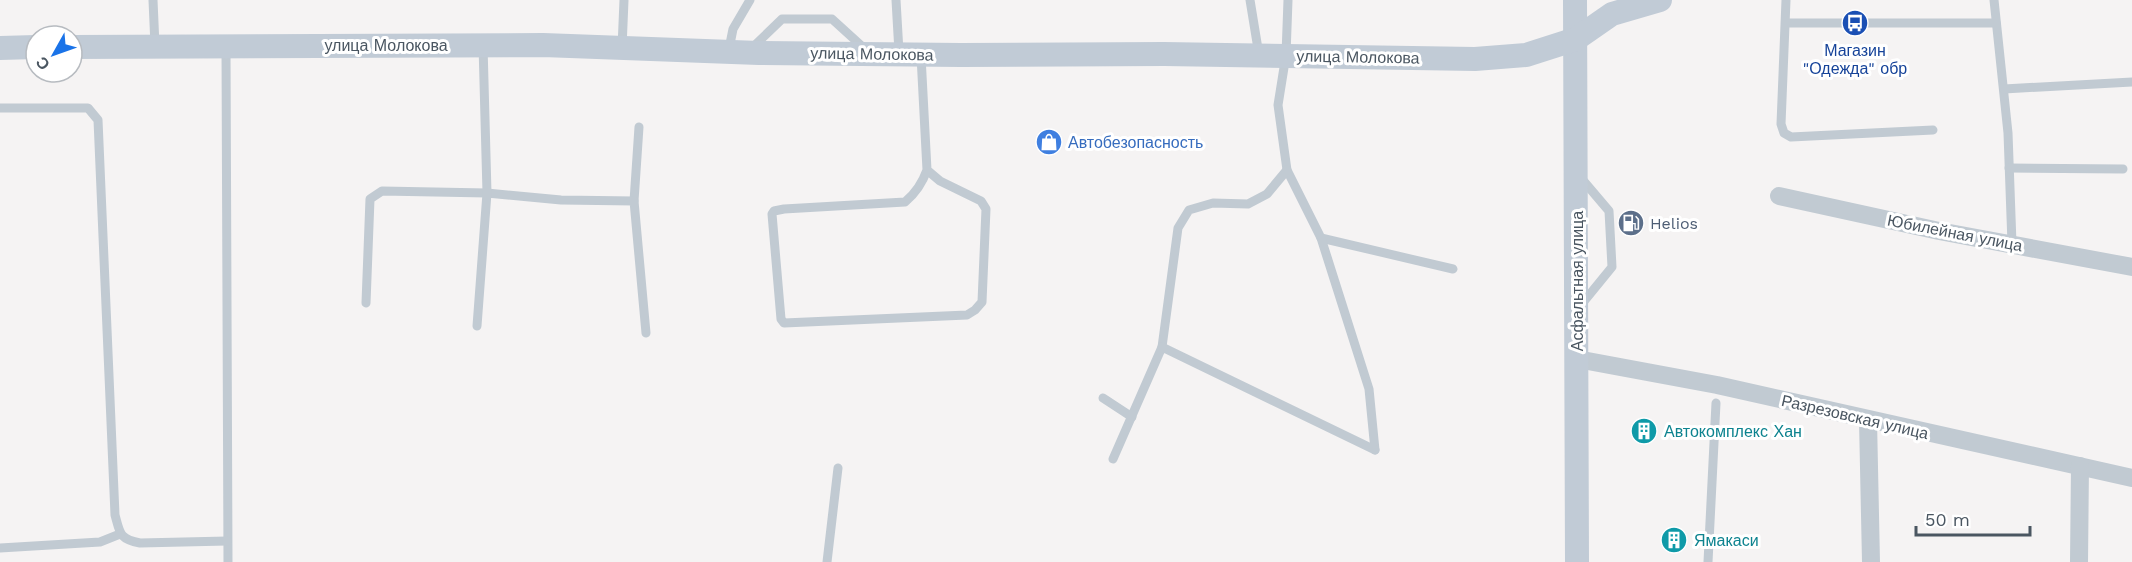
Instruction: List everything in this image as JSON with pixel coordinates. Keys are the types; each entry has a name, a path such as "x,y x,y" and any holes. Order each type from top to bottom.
{"street":[{"name":"Асфальтная улица","path":"1575,0 1578,309 1577,562"},
{"name":"улица Молокова","path":"84,47 483,45 910,55 1286,55 1475,59 1526,55 1576,39 1612,14 1660,0"},
{"path":"0,48 24,47"},
{"name":"Юбилейная улица","path":"1779,196 1940,231 2132,267"},
{"name":"Разрезовская улица","path":"1577,359 1717,385 2132,478"},
{"path":"1868,420 1871,562"},
{"path":"2079,562 2080,466"}],"lane":[{"path":"153,0 155,46"},
{"path":"622,48 624,0"},
{"path":"750,0 733,29 738,52 782,19 832,19 872,54"},
{"path":"896,0 910,55 927,170 918,190 905,202 774,211 772,219 781,319 784,323 967,315 975,310 982,302 986,209 981,201 940,181 927,170"},
{"path":"1250,0 1259,55"},
{"path":"1162,347 1375,450 1369,389 1321,238 1287,170 1278,105 1286,55 1288,0"},
{"path":"1786,0 1781,124 1784,133 1791,137 1932,130"},
{"path":"1994,0 2004,89 2012,244"},
{"path":"1786,23 1996,24"},
{"path":"477,326 487,193 483,45"},
{"path":"226,46 228,562"},
{"path":"2004,89 2132,82"},
{"path":"0,108 88,108 98,120 115,514 120,534 129,541 140,543 227,541"},
{"path":"639,127 634,201 646,333"},
{"path":"2009,168 2123,169"},
{"path":"1113,459 1162,347 1178,228 1189,210 1213,203 1248,204 1267,194 1287,170"},
{"path":"1576,172 1609,211 1612,267 1578,309"},
{"path":"366,303 369,199 382,191 487,193 561,200 634,201"},
{"path":"1321,238 1453,269"},
{"path":"1103,398 1132,417"},
{"path":"1708,562 1716,403"},
{"path":"827,562 838,468"},
{"path":"0,548 100,542 120,534"}],"place":[{"name":"Магазин \"Одежда\" обр","path":"1855,23"},
{"name":"Автобезопасность","path":"1049,142"},
{"name":"Helios","path":"1631,223"},
{"name":"Автокомплекс Хан","path":"1644,431"},
{"name":"Ямакаси","path":"1674,540"}]}
